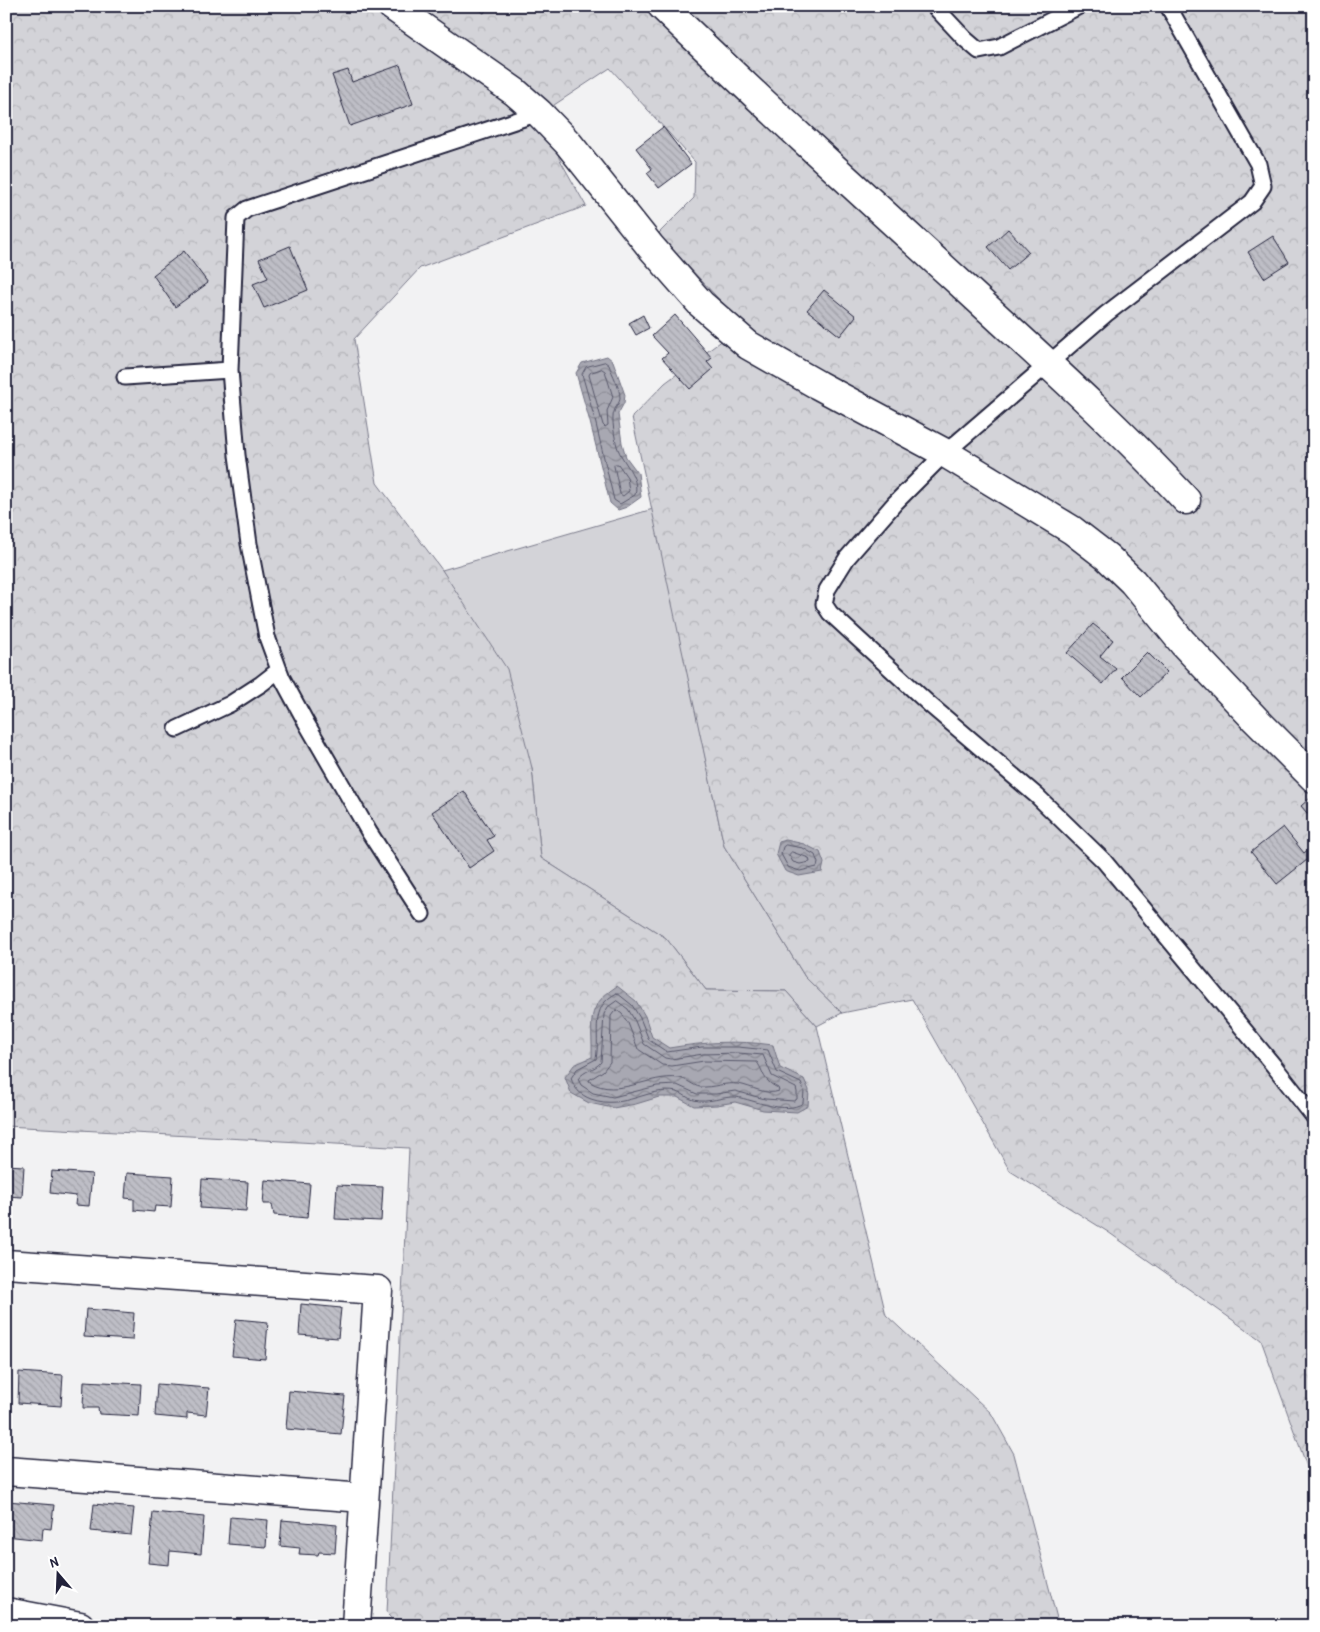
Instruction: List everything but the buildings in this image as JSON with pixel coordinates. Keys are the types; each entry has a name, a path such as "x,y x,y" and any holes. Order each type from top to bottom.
{"street":[{"path":"662,6 759,100 1048,364 1153,465 1186,500"},
{"path":"401,9 515,92 538,113 568,143 650,246 701,304 748,345 826,390 945,453 1072,530 1107,557 1133,582 1184,643 1255,719 1314,778"},
{"path":"6,1264 378,1290 356,1626"},
{"path":"6,1471 364,1498"},
{"path":"6,1612 80,1626"}],"lane":[{"path":"934,6 964,40 980,51 999,46 1079,6"},
{"path":"1168,6 1258,164 1263,186 1252,202 1106,314 945,453 895,503 847,558 827,590 824,604 830,612 928,704 1037,796 1104,861 1268,1058 1314,1117"},
{"path":"422,914 360,816 308,726 279,670 267,638 249,544 237,455 230,370 236,218 247,209 538,113"},
{"path":"125,377 230,370"},
{"path":"177,729 230,704 279,670"}],"green space":[{"path":"6,6 1314,6 1314,1486 1261,1340 1108,1232 1010,1171 912,999 842,1013 805,977 724,846 632,417 665,383 743,325 658,234 694,198 695,162 610,68 554,105 559,158 586,206 420,268 354,339 377,483 442,570 507,669 532,768 541,858 666,938 706,990 786,991 817,1026 886,1315 991,1413 1014,1454 1059,1626 400,1626 387,1613 409,1148 6,1126"},
{"path":"653,509 724,846 805,977 842,1013 817,1026 786,991 706,990 666,938 541,858 532,768 442,570"}],"water":[{"path":"607,356 613,361 625,395 624,403 618,414 622,443 626,457 638,473 641,497 627,507 618,510 610,503 576,373 582,363"},
{"path":"786,840 804,844 820,852 824,863 822,872 799,876 785,871 776,854 779,842"},
{"path":"617,986 636,1001 645,1016 652,1037 669,1048 721,1042 773,1045 780,1068 804,1079 809,1090 808,1106 797,1112 763,1110 735,1102 694,1106 677,1097 659,1097 613,1108 589,1103 571,1093 565,1077 574,1065 592,1057 592,1016 599,1001"}]}
